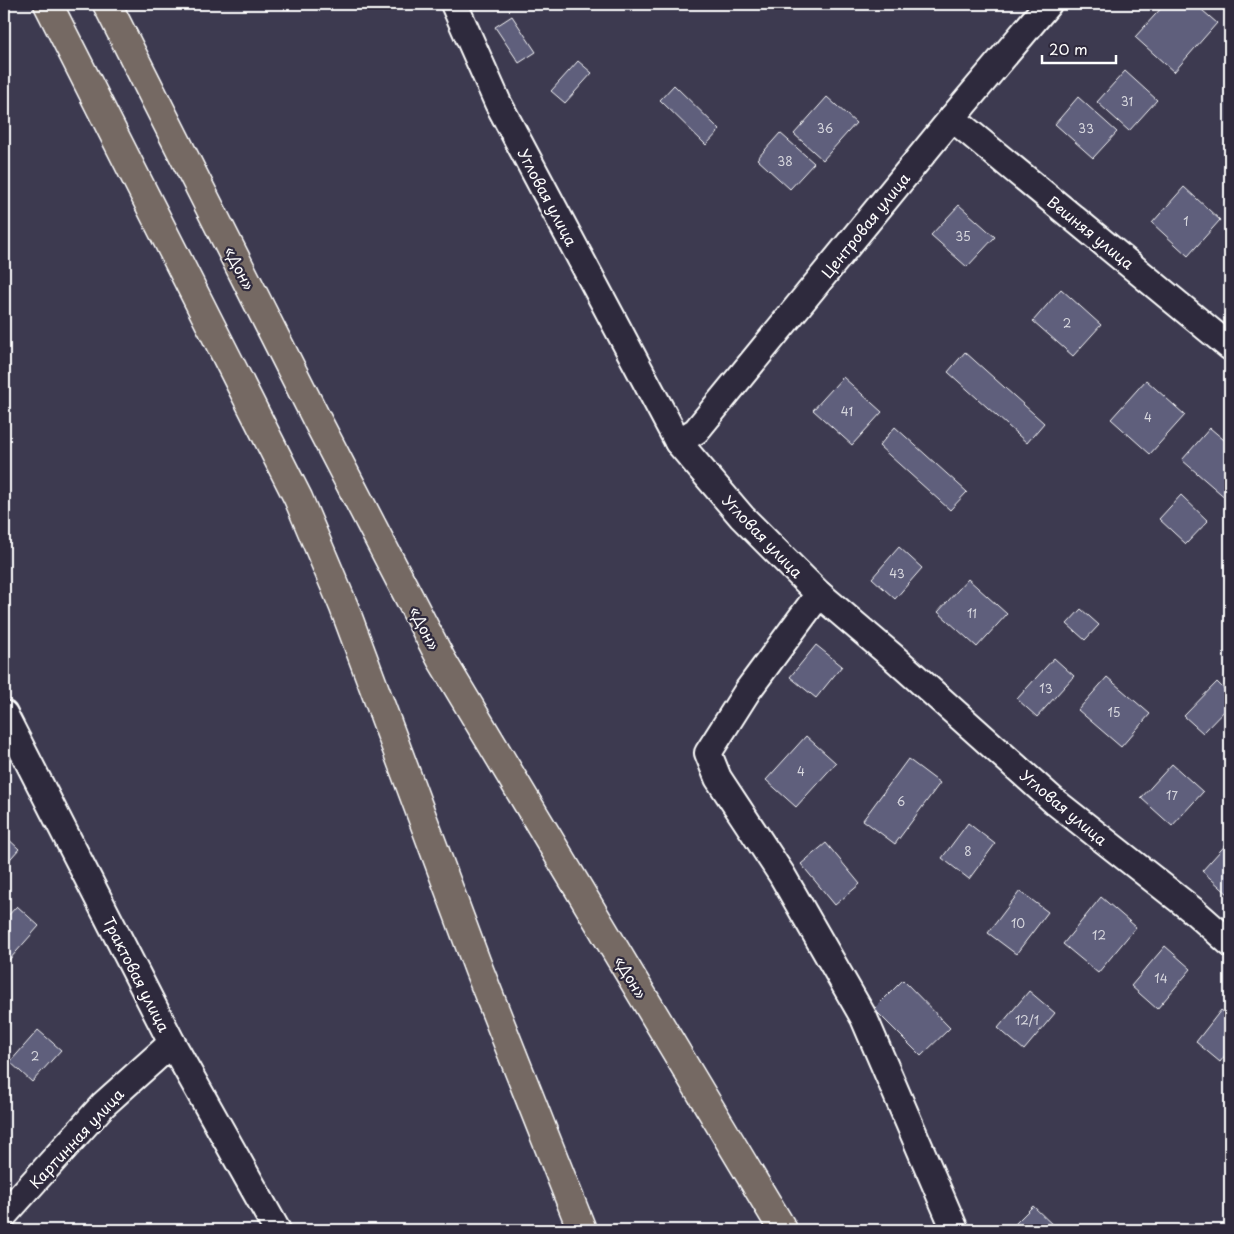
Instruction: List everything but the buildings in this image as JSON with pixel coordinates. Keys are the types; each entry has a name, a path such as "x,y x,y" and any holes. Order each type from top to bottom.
{"highway":[{"path":"48,4 298,498 344,607 479,970 582,1230"},
{"name":"«Дон»","path":"107,4 316,418 441,660 783,1230"}],"street":[{"name":"Угловая улица","path":"454,4 498,103 678,442 742,517 819,594 892,656 1054,801 1195,912 1230,943"},
{"name":"Центровая улица","path":"678,442 696,431 952,118 1048,4"},
{"name":"Вешняя улица","path":"952,118 1230,347"},
{"path":"819,594 748,690 708,752 718,778 782,875 864,1018 954,1230"},
{"name":"Трактовая улица","path":"4,714 172,1043 277,1230"},
{"name":"Картинная улица","path":"4,1215 103,1105 172,1043"}]}
